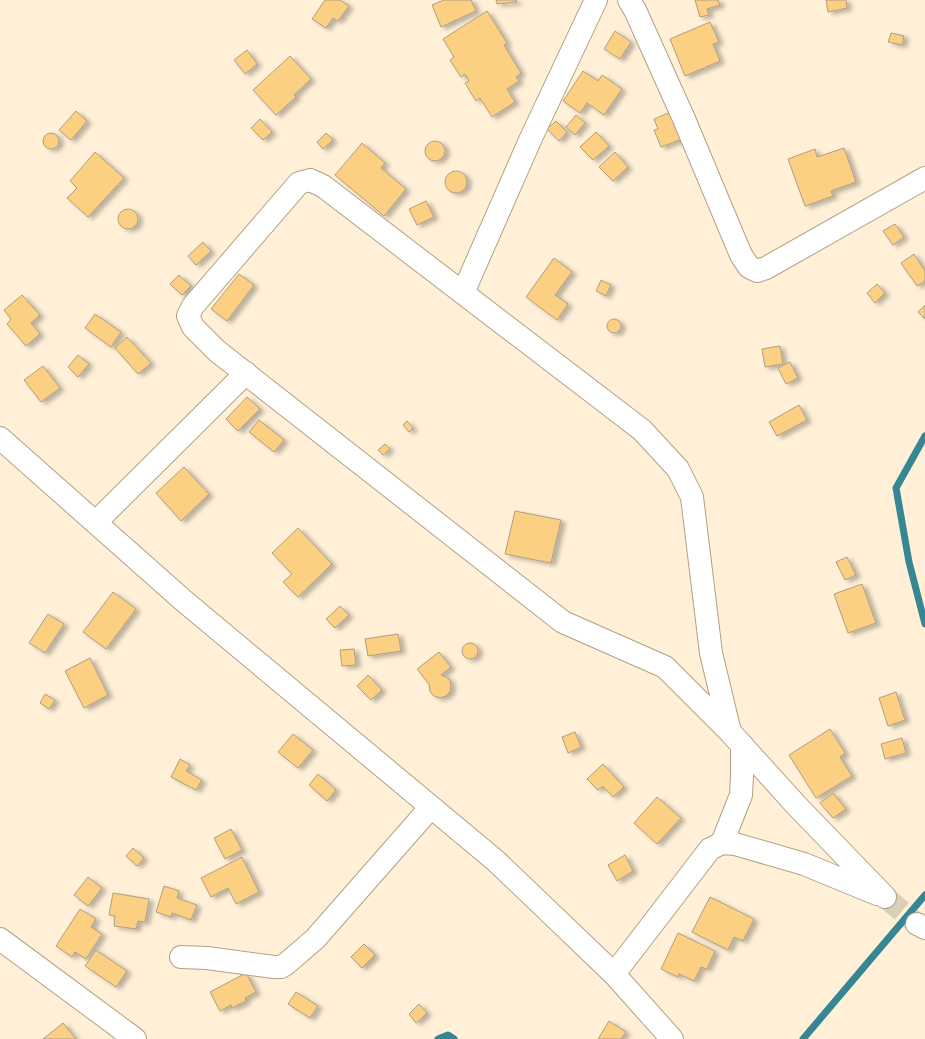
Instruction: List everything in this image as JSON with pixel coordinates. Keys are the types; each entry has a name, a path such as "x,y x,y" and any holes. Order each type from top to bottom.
{"street":[{"path":"463,293 531,138 596,0"},
{"path":"637,3 741,255 749,267 757,271 766,268 925,178"},
{"path":"614,974 710,849 722,843 735,844 804,864 885,897 797,806 736,738 665,667 563,622 217,351 192,327 188,316 193,306 299,183 310,180 323,186 642,430 678,469 692,497 711,653 736,738 742,776 741,796 722,843"},
{"path":"96,522 246,373"},
{"path":"0,438 184,601 496,860 614,974 672,1039"},
{"path":"181,957 207,958 274,968 281,967 286,964 315,939 431,806"},
{"path":"0,939 135,1039"}],"building":[{"path":"325,0 340,0 349,6 338,21 333,18 326,28 312,19"},
{"path":"444,0 471,0 476,11 441,27 432,5"},
{"path":"496,0 516,0 517,2 497,4"},
{"path":"695,0 718,0 720,5 707,9 709,15 700,17"},
{"path":"826,0 846,0 847,8 828,12"},
{"path":"487,11 507,43 504,45 521,73 516,77 519,81 507,89 515,102 492,117 480,98 476,101 465,83 469,81 465,74 461,77 450,60 454,57 443,39"},
{"path":"710,22 719,42 713,44 720,61 685,76 670,39"},
{"path":"615,31 631,42 620,59 604,49"},
{"path":"891,33 904,36 902,45 888,42"},
{"path":"247,50 257,64 245,74 234,60"},
{"path":"290,56 311,79 294,95 296,97 276,115 253,90"},
{"path":"583,71 598,81 602,75 622,89 604,115 587,103 580,113 563,101"},
{"path":"76,111 87,121 71,140 59,130"},
{"path":"671,112 682,139 661,147 654,130 658,129 654,119"},
{"path":"576,115 585,123 575,135 566,127"},
{"path":"260,119 272,132 263,140 251,128"},
{"path":"556,121 567,132 559,141 547,129"},
{"path":"596,132 609,146 593,160 580,147"},
{"path":"48,133 54,133 59,138 57,147 54,149 48,149 43,144 43,138"},
{"path":"326,133 333,140 323,149 317,142"},
{"path":"435,141 442,144 445,151 442,158 435,161 428,158 425,151 428,144"},
{"path":"362,143 385,163 381,168 406,189 384,216 335,175"},
{"path":"844,148 856,182 831,191 833,196 805,206 788,159 815,149 817,157"},
{"path":"95,152 124,178 88,217 67,198 77,188 70,181"},
{"path":"615,152 628,167 613,181 599,167"},
{"path":"456,171 464,174 467,182 464,190 456,193 448,190 445,182 448,174"},
{"path":"426,201 434,217 417,225 409,209"},
{"path":"128,209 135,212 138,219 135,226 128,229 121,226 118,219 121,212"},
{"path":"895,224 904,237 893,245 883,231"},
{"path":"203,242 211,251 196,265 188,256"},
{"path":"914,254 925,271 925,281 917,286 901,263"},
{"path":"554,258 572,272 555,295 568,304 557,320 526,297"},
{"path":"239,274 254,285 227,321 211,309"},
{"path":"179,275 191,286 182,295 170,284"},
{"path":"601,280 611,285 606,296 596,291"},
{"path":"877,284 885,293 875,303 867,293"},
{"path":"22,295 40,315 31,323 40,334 26,346 7,324 11,319 4,310"},
{"path":"925,305 925,319 918,312"},
{"path":"95,314 121,332 111,347 85,328"},
{"path":"614,319 619,321 621,326 619,331 614,333 609,331 607,326 609,321"},
{"path":"127,337 151,363 138,374 115,348"},
{"path":"780,346 783,364 765,367 762,349"},
{"path":"78,355 89,364 78,377 68,367"},
{"path":"790,362 798,378 786,384 778,368"},
{"path":"43,366 60,388 41,402 24,380"},
{"path":"247,397 260,409 238,431 226,419"},
{"path":"799,405 807,420 777,436 769,422"},
{"path":"259,420 284,440 274,452 249,432"},
{"path":"407,421 413,428 409,432 403,425"},
{"path":"385,444 390,449 383,455 378,450"},
{"path":"184,467 209,494 181,521 156,493"},
{"path":"515,511 561,520 551,563 505,554"},
{"path":"298,528 332,564 298,597 283,582 292,574 272,553"},
{"path":"847,557 856,575 845,580 836,562"},
{"path":"862,584 876,623 848,633 834,594"},
{"path":"113,592 136,609 106,649 83,632"},
{"path":"340,606 349,615 335,628 326,619"},
{"path":"48,614 64,624 45,653 29,643"},
{"path":"398,634 401,651 368,656 365,639"},
{"path":"467,643 473,643 478,648 476,657 473,659 467,659 462,654 462,648"},
{"path":"354,649 356,665 342,666 340,650"},
{"path":"439,652 451,667 441,675 450,680 450,692 446,696 440,698 434,696 430,692 429,684 417,669"},
{"path":"90,658 108,695 84,708 65,671"},
{"path":"368,675 382,690 371,700 357,686"},
{"path":"896,692 905,720 888,726 879,698"},
{"path":"45,694 55,700 49,709 40,703"},
{"path":"830,729 845,753 840,757 852,776 816,798 789,755"},
{"path":"575,732 581,747 568,753 562,737"},
{"path":"293,734 313,750 298,768 278,752"},
{"path":"902,738 906,753 885,759 881,744"},
{"path":"180,759 190,765 186,771 202,780 196,790 171,777"},
{"path":"603,764 624,787 613,797 603,786 598,790 587,779"},
{"path":"318,774 336,790 327,801 309,785"},
{"path":"833,793 846,809 833,818 820,803"},
{"path":"657,797 681,818 657,844 634,823"},
{"path":"231,829 242,850 225,859 214,838"},
{"path":"133,848 144,858 137,866 126,856"},
{"path":"625,855 633,871 617,881 608,865"},
{"path":"242,857 259,892 236,904 228,888 211,897 201,878"},
{"path":"88,877 102,888 88,906 74,895"},
{"path":"164,886 179,891 177,898 197,905 191,920 172,913 171,917 156,912"},
{"path":"113,893 149,899 145,922 138,921 136,929 114,926 115,916 109,915"},
{"path":"710,897 754,919 743,941 734,937 728,950 692,932"},
{"path":"80,909 96,919 91,927 102,934 86,959 75,952 72,957 56,946"},
{"path":"678,933 715,951 707,969 701,967 694,981 679,974 678,977 661,969"},
{"path":"364,944 375,955 362,968 351,957"},
{"path":"96,950 127,971 116,987 85,966"},
{"path":"246,973 256,992 245,998 246,1001 232,1008 231,1005 220,1011 210,992"},
{"path":"296,992 318,1006 310,1018 288,1004"},
{"path":"419,1004 427,1013 416,1023 409,1014"},
{"path":"609,1021 626,1032 621,1039 598,1039"},
{"path":"63,1023 76,1039 43,1039"}],"waterway":[{"path":"925,436 896,488 909,562 925,624"},
{"path":"803,1039 925,895"},
{"path":"438,1039 448,1035 454,1039"}],"tunnel":[{"path":"885,897 917,924"}]}
